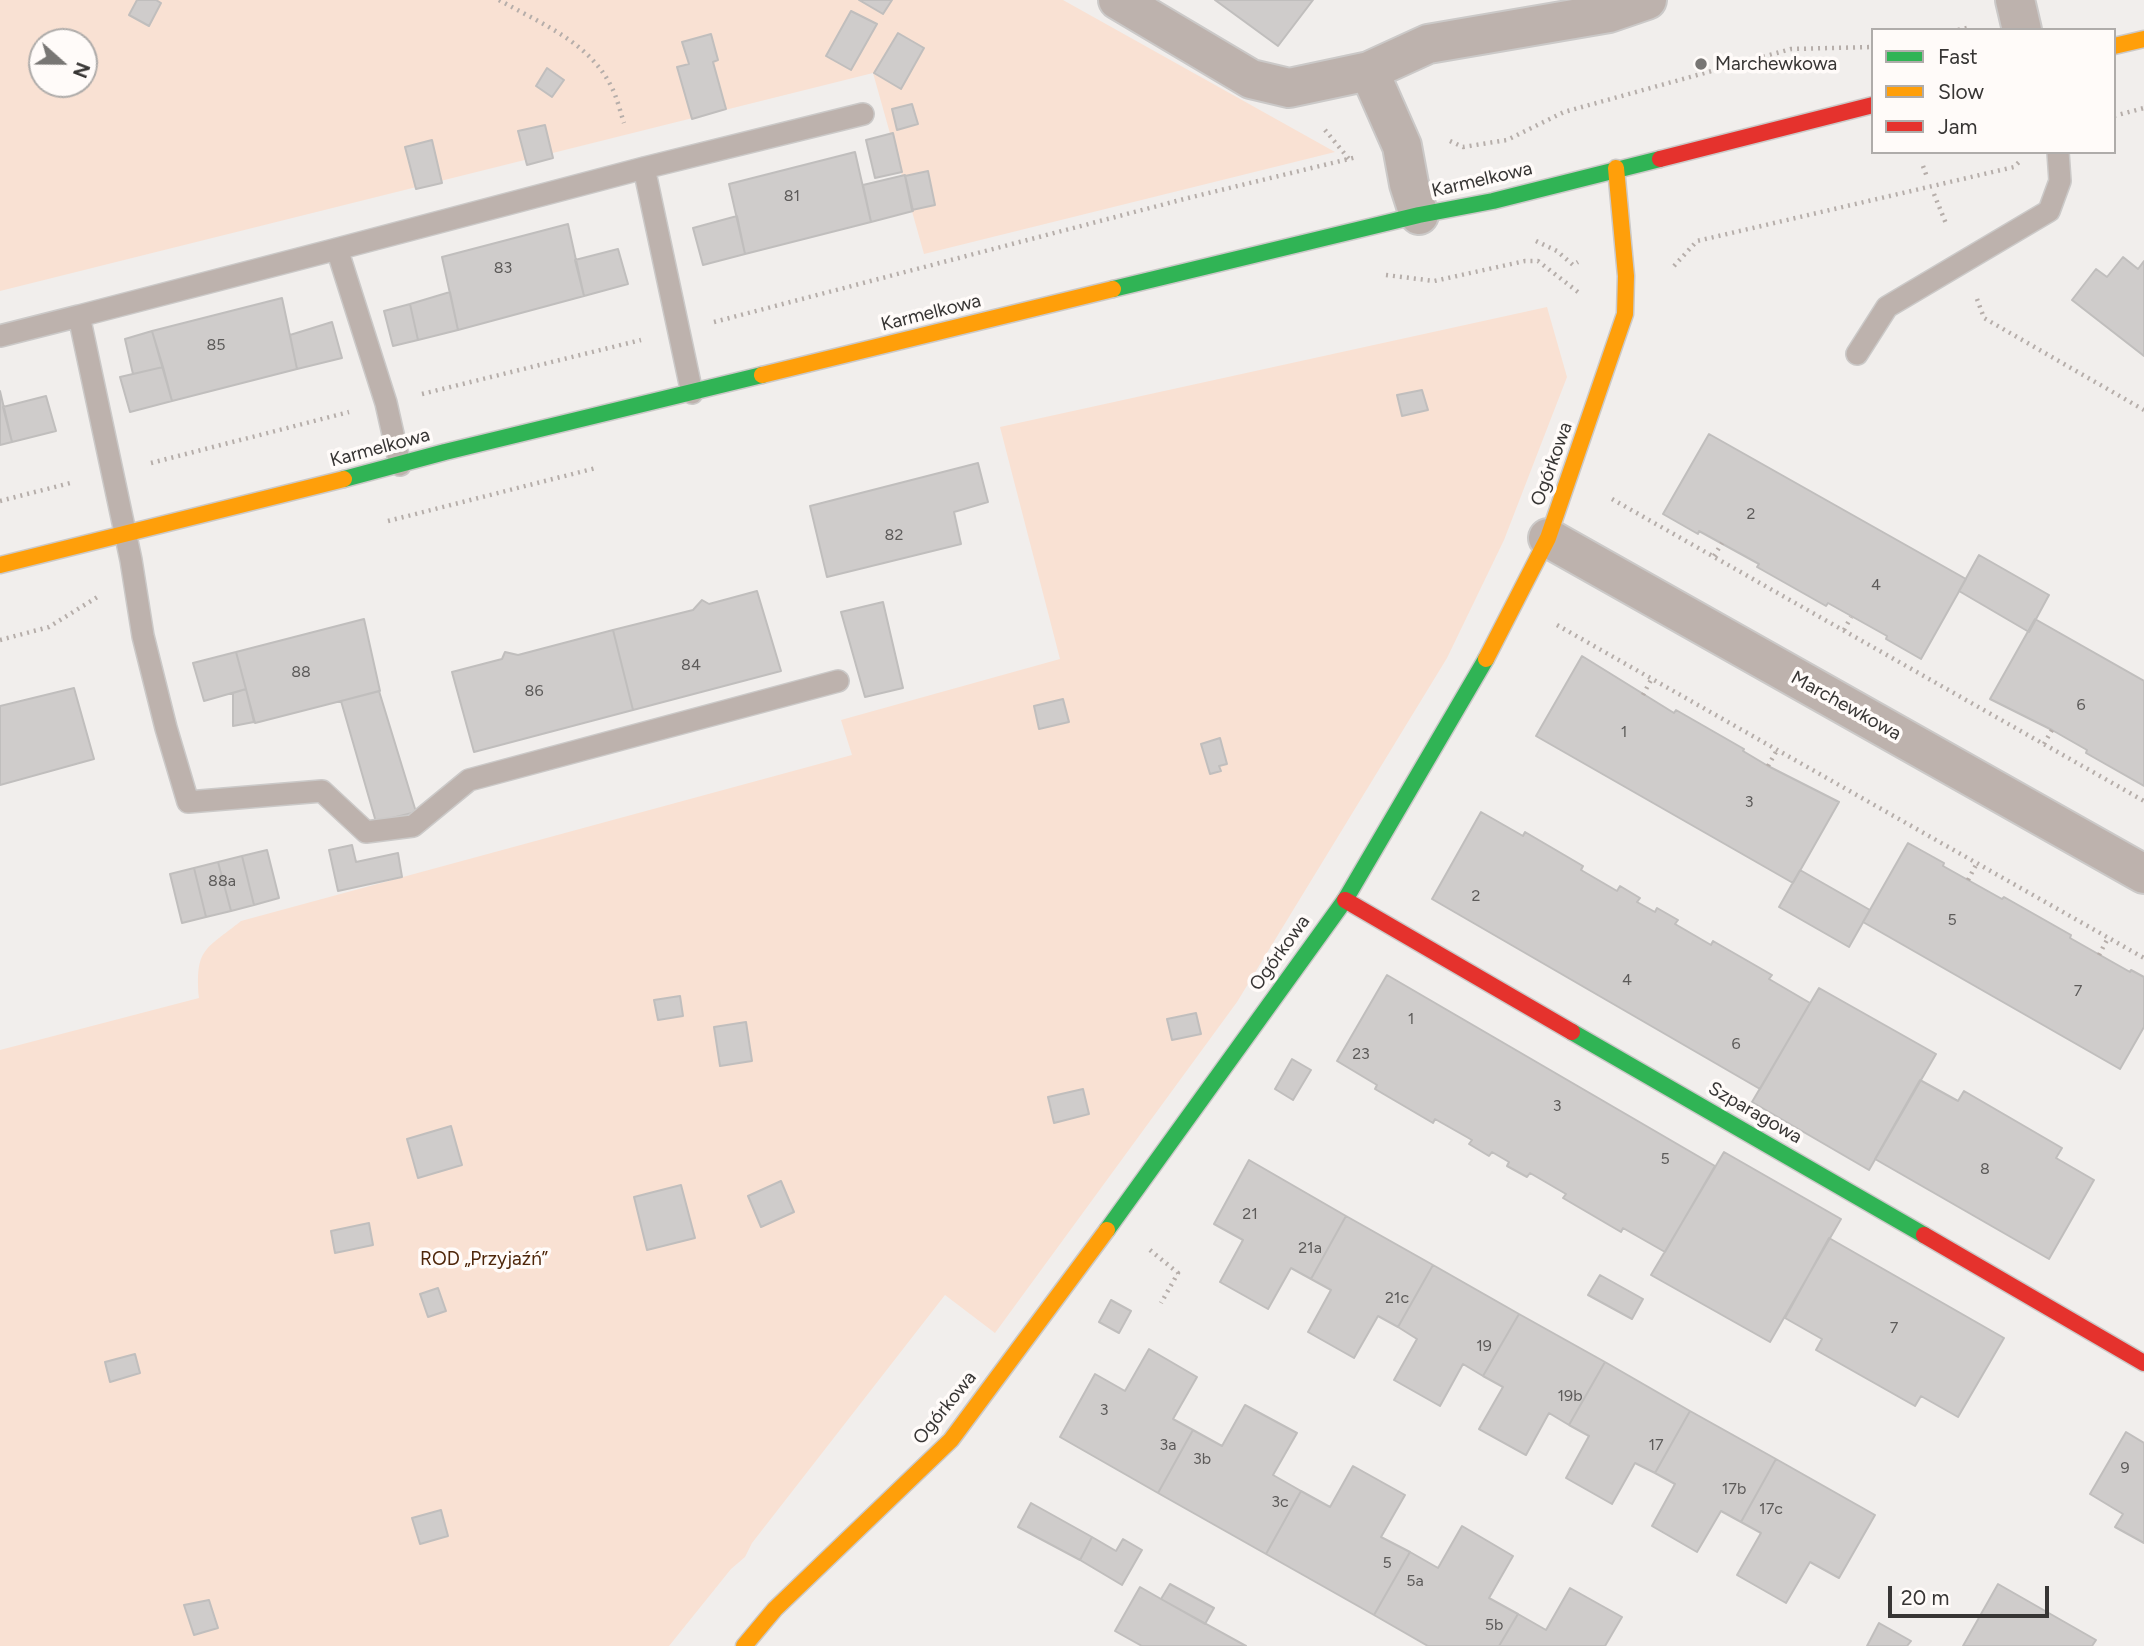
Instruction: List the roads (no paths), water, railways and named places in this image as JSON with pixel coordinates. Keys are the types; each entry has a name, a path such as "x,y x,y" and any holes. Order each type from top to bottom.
{"street":[{"path":"1118,0 1251,79 1289,88 1369,71 1428,44 1609,13 1647,0"},
{"path":"2015,0 2022,28"},
{"path":"2116,46 2144,39"},
{"path":"1369,71 1402,146 1409,184 1419,215"},
{"name":"Karmelkowa","path":"0,565 400,464 1419,215 1493,201 1871,105"},
{"name":"Ogórkowa","path":"744,1646 775,1609 951,1440 1114,1221 1345,900 1474,684 1548,538 1626,314 1627,289 1616,168"},
{"name":"Marchewkowa","path":"1548,538 2144,874"},
{"name":"Szparagowa","path":"1345,900 2144,1363"}],"lane":[{"path":"0,336 644,168 863,114"},
{"path":"1857,355 1887,307 2049,211 2060,181 2058,154"},
{"path":"644,168 692,393"},
{"path":"337,249 387,402 400,464"},
{"path":"79,316 131,560 143,636 188,802 323,792 366,832 413,826 469,780 838,681"}],"place":[{"name":"Marchewkowa","path":"1701,64"}],"park label":[{"name":"ROD „Przyjaźń”","path":"484,1259"}]}
